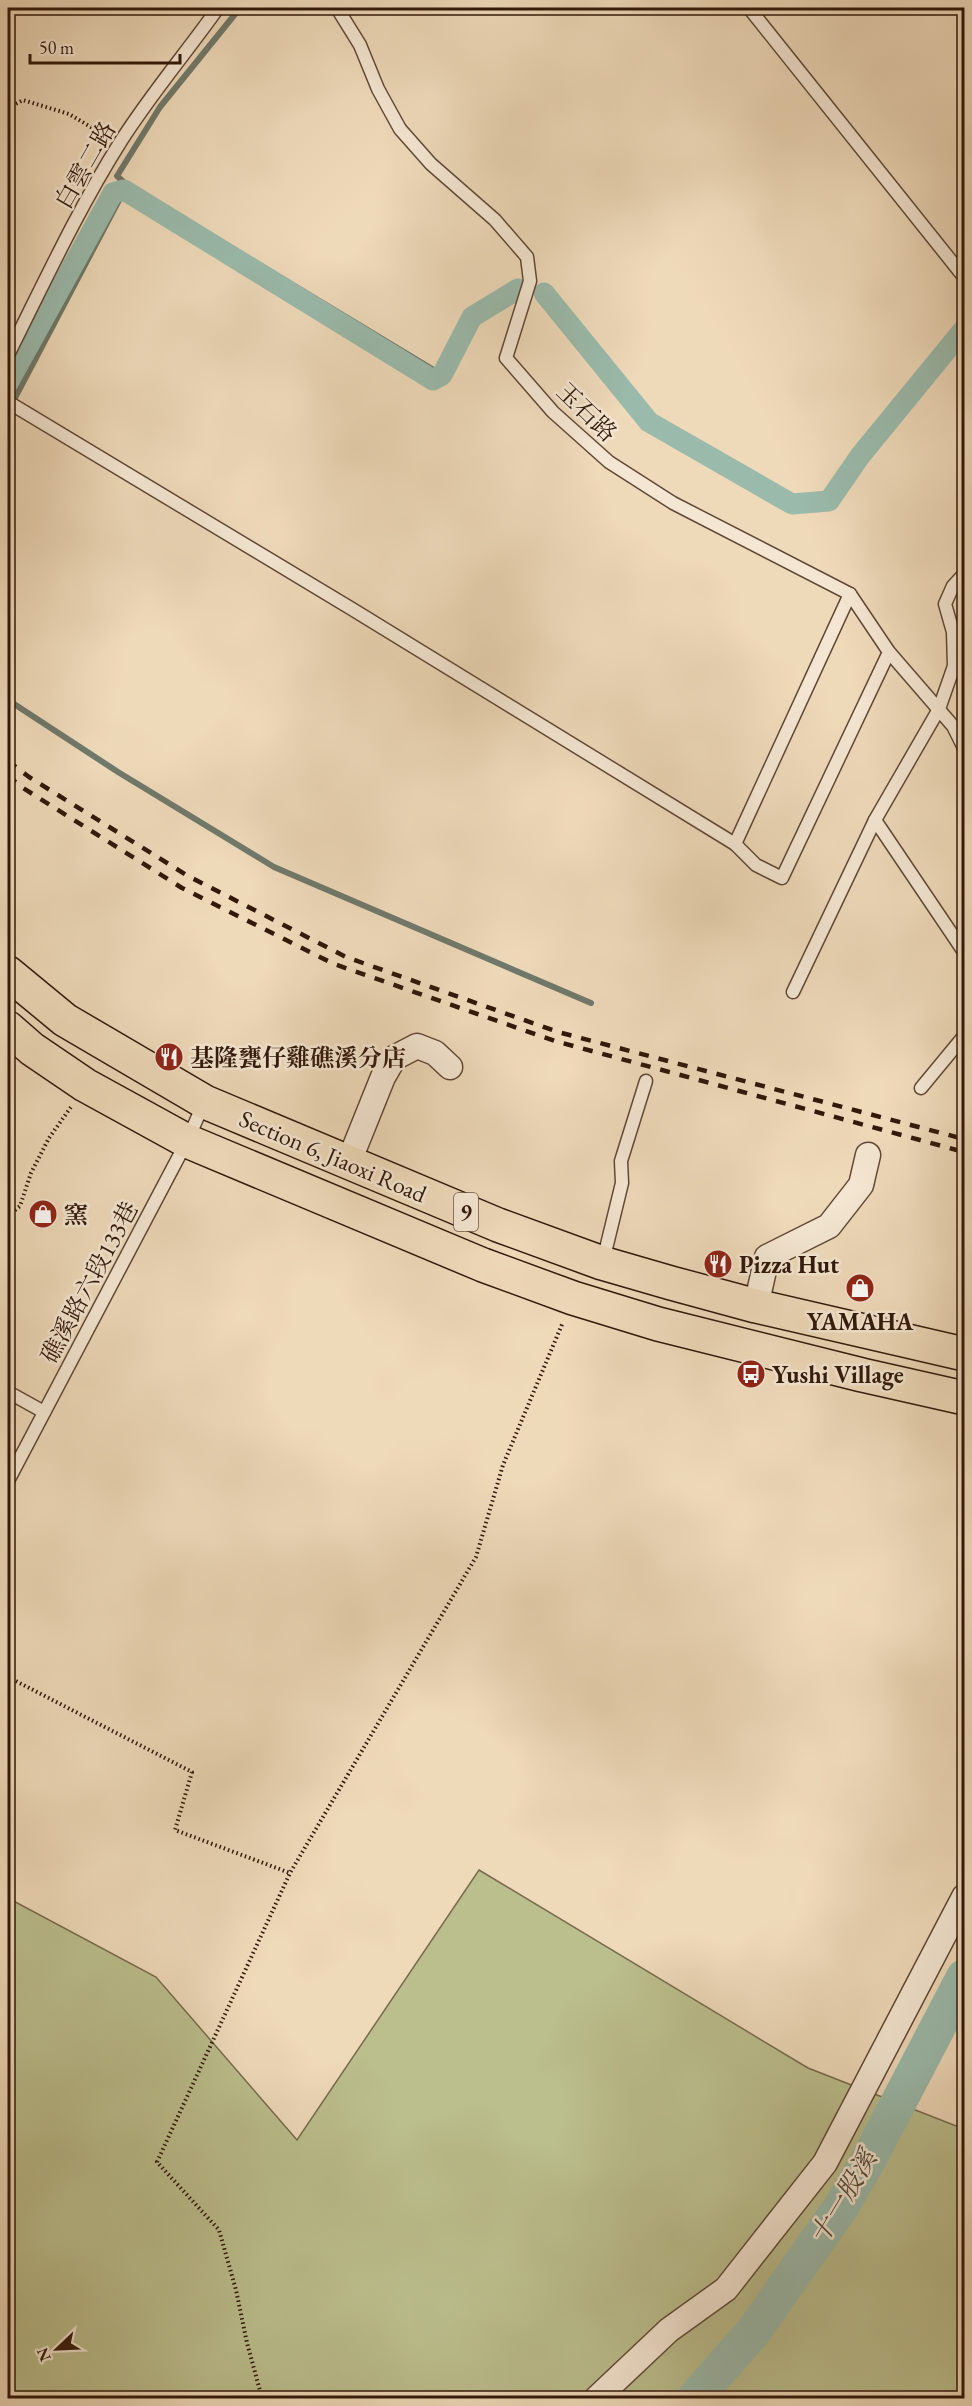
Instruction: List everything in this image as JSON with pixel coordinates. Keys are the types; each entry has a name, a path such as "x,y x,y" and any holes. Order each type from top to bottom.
{"main road":[{"name":"Section 6, Jiaoxi Road","path":"8,973 65,1020 205,1102 348,1164 498,1225 602,1263 756,1306 964,1354"},
{"name":"Section 6, Jiaoxi Road","path":"8,1028 85,1085 187,1141 483,1265 573,1298 658,1324 964,1398"}],"street":[{"path":"348,1164 383,1077 394,1058 417,1046 435,1053 450,1067"},
{"path":"756,1306 767,1257 829,1226 861,1185 868,1155"},
{"path":"597,2398 669,2330 726,2289 825,2163 964,1897"}],"lane":[{"name":"白雲二路","path":"8,355 67,238 120,144 148,100 218,8"},
{"name":"玉石路","path":"337,8 360,45 378,89 400,129 430,164 495,220 526,257 530,281 506,358 553,412 609,462 673,502 850,594 889,652 953,726 964,748"},
{"path":"749,8 964,277"},
{"path":"8,402 352,609 735,844 756,865 782,878 889,652"},
{"path":"793,993 875,820 939,709 954,666 953,632 945,604 953,586 964,574"},
{"path":"735,844 850,594"},
{"path":"875,820 962,949"},
{"path":"921,1088 964,1036"},
{"path":"602,1263 622,1183 621,1161 646,1081"},
{"name":"礁溪路六段133巷","path":"8,1481 187,1141 205,1102"},
{"path":"8,1392 44,1412"}],"path":[{"path":"8,108 23,100 69,114 120,144"},
{"path":"8,1226 9,1216 20,1206 31,1173 49,1138 85,1085"},
{"path":"262,2398 219,2230 157,2162 290,1873 476,1557 503,1465 573,1298"},
{"path":"8,1677 192,1772 175,1830 290,1873"}],"green space":[{"path":"479,1870 808,2068 964,2129 964,2398 8,2398 8,1898 156,1977 297,2140"}],"waterway":[{"path":"8,411 127,185 117,176 160,107 240,8"},
{"path":"127,185 442,375"},
{"path":"8,383 113,193 124,190 433,380 442,375 472,317 518,289"},
{"path":"544,293 649,422 792,504 829,501 860,456 964,329"},
{"path":"8,700 118,772 274,867 591,1003"},
{"name":"十一股溪","path":"695,2398 753,2332 841,2207 870,2157 964,1977"}],"railway":[{"path":"8,761 29,777 188,876 346,957 558,1032 964,1139"},
{"path":"8,776 23,788 182,888 334,964 555,1041 964,1152"}],"place":[{"name":"基隆甕仔雞礁溪分店","path":"169,1057"},
{"name":"窯","path":"43,1214"},
{"name":"Pizza Hut","path":"718,1264"},
{"name":"YAMAHA","path":"860,1288"},
{"name":"Yushi Village","path":"751,1374"}]}
